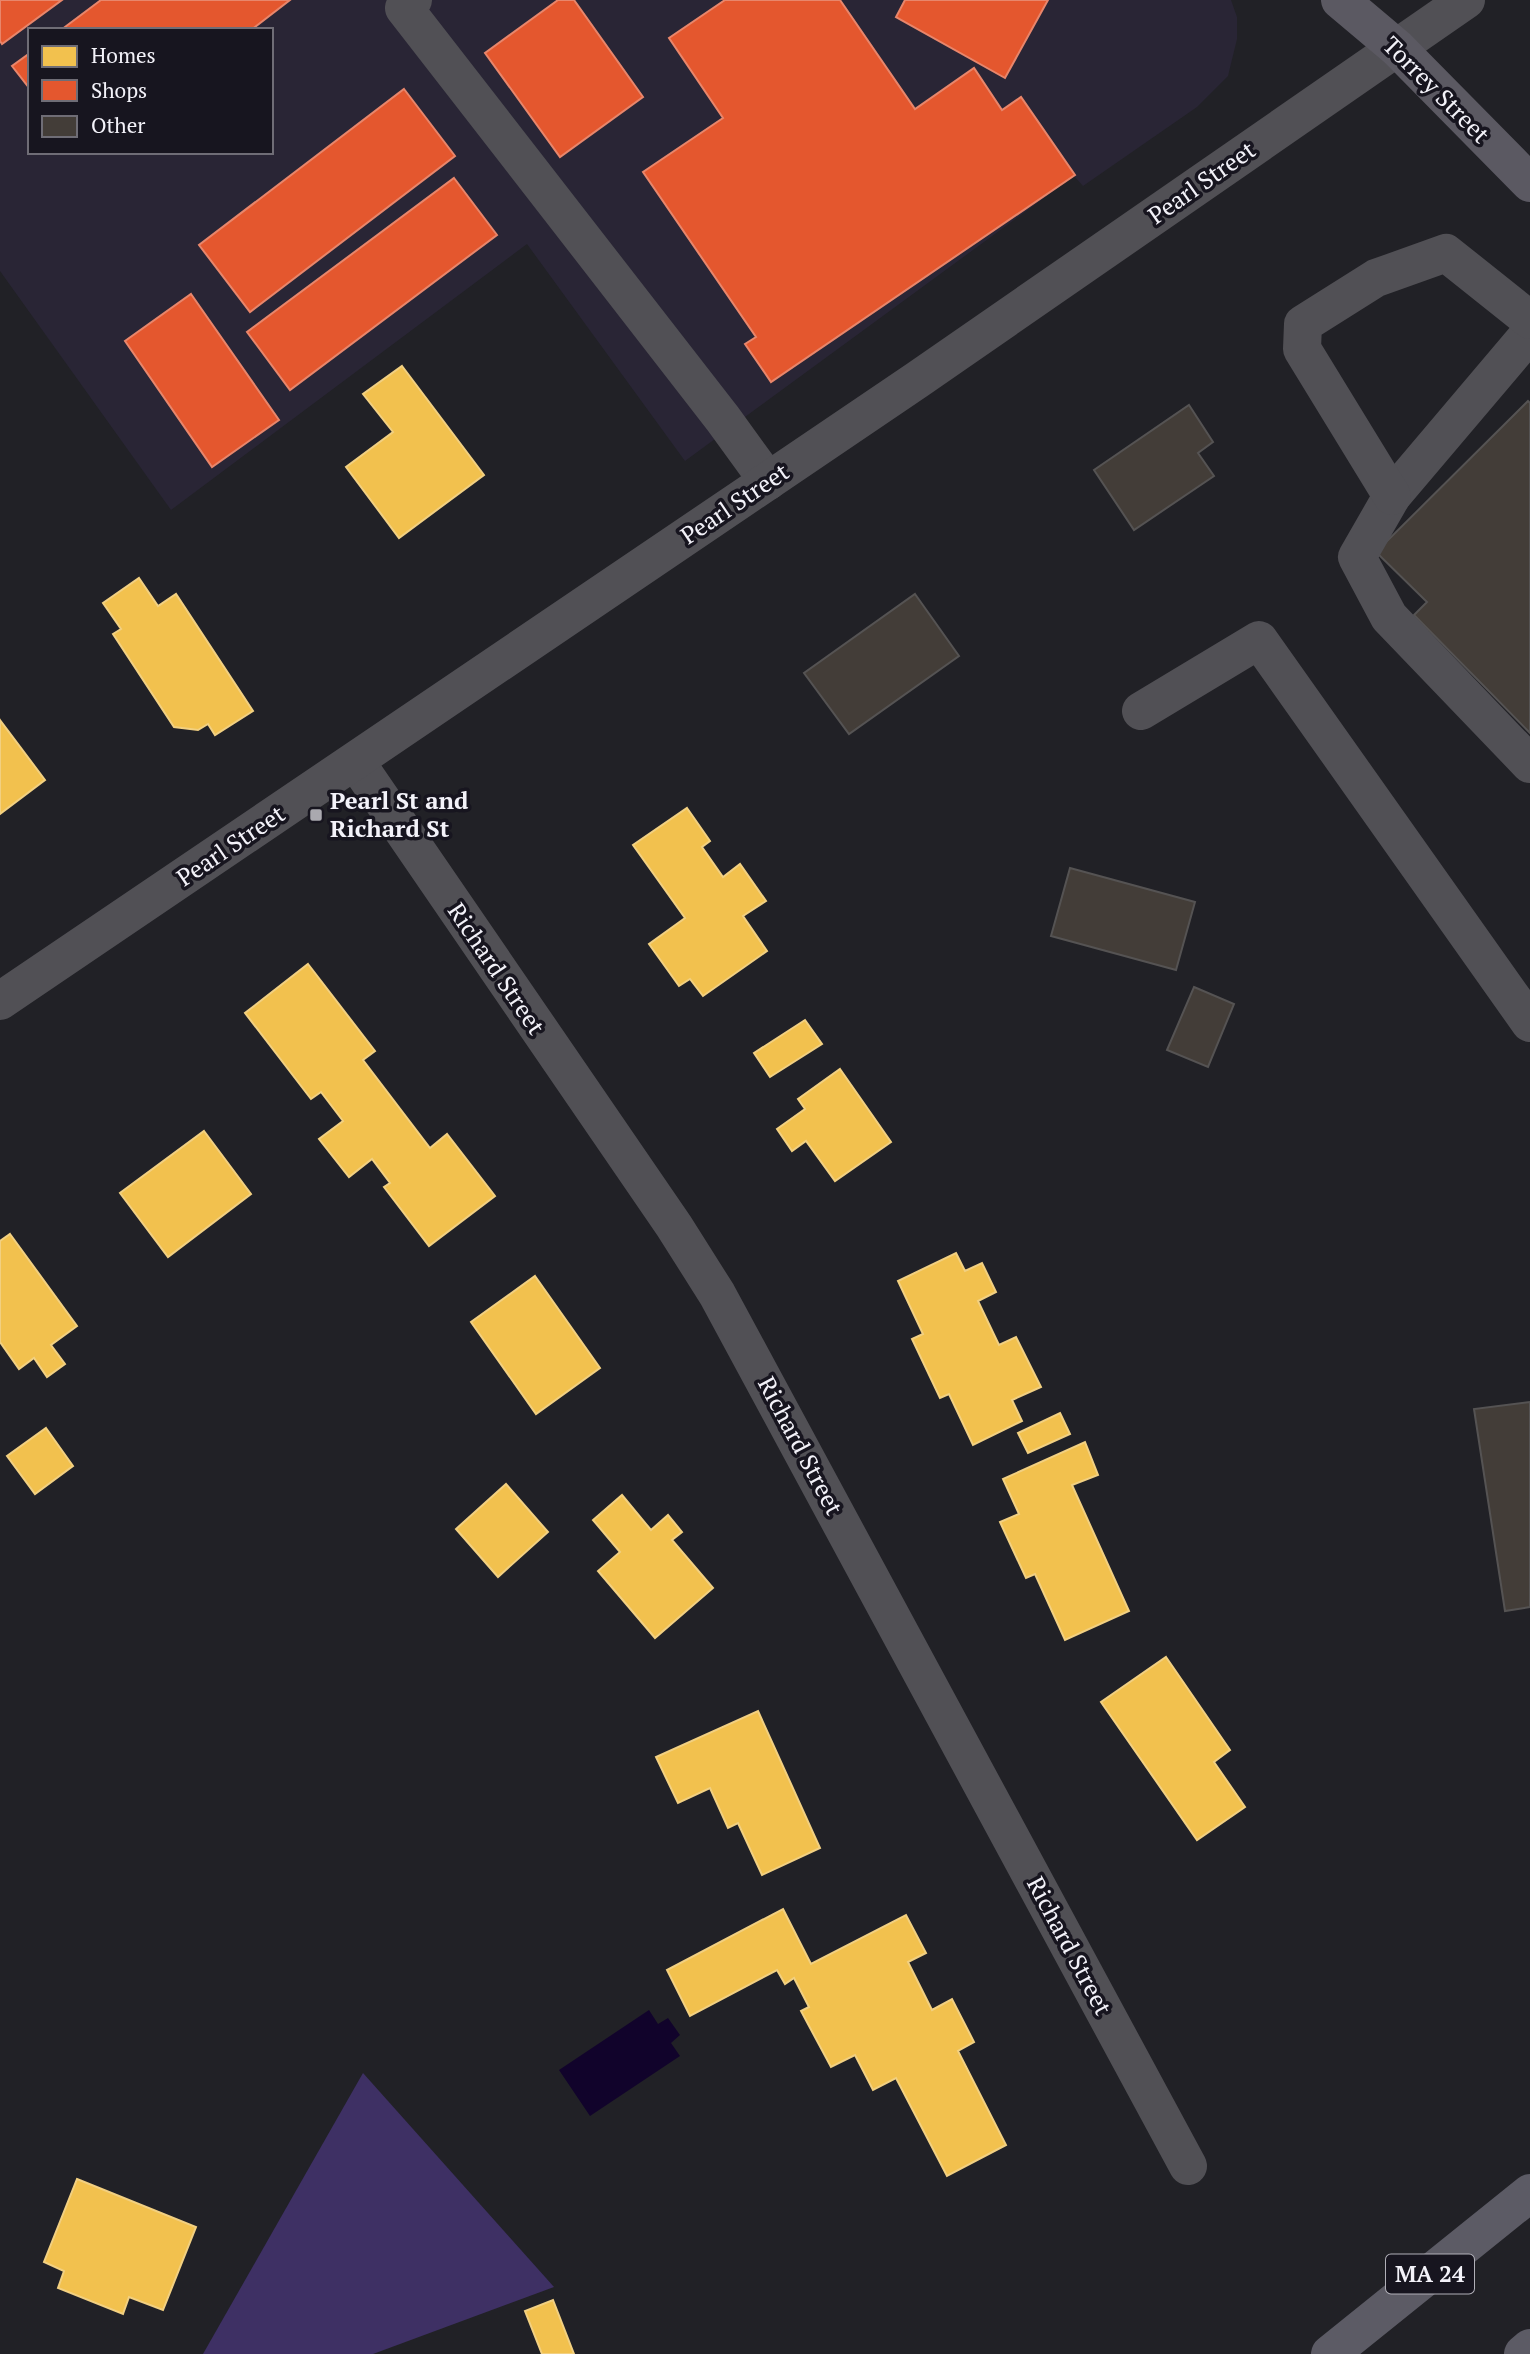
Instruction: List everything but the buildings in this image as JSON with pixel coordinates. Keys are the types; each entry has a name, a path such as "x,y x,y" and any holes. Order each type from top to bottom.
{"highway":[{"name":"MA 24","path":"1330,2354 1530,2193"},
{"path":"1523,2354 1530,2348"}],"main road":[{"name":"Torrey Street","path":"1340,0 1397,48 1530,183"}],"street":[{"path":"413,0 404,8 715,408 768,481"},
{"name":"Pearl Street","path":"0,1001 768,481 1466,0"},
{"path":"1392,496 1302,349 1303,324 1376,278 1446,253 1530,320"},
{"path":"1530,333 1392,496 1357,557 1389,617 1530,764"},
{"path":"1141,711 1259,640 1530,1023"},
{"name":"Richard Street","path":"356,762 674,1226 717,1294 1188,2166"}],"shaded area":[{"path":"0,0 1231,0 1237,17 1237,39 1228,76 1197,107 1083,186 1074,176 685,461 527,244 171,510 0,271"},
{"path":"649,2010 658,2024 668,2018 680,2035 671,2043 680,2056 590,2116 559,2070"},
{"path":"363,2073 554,2287 373,2354 203,2354"}],"place":[{"name":"Pearl St and Richard St","path":"316,815"}]}
